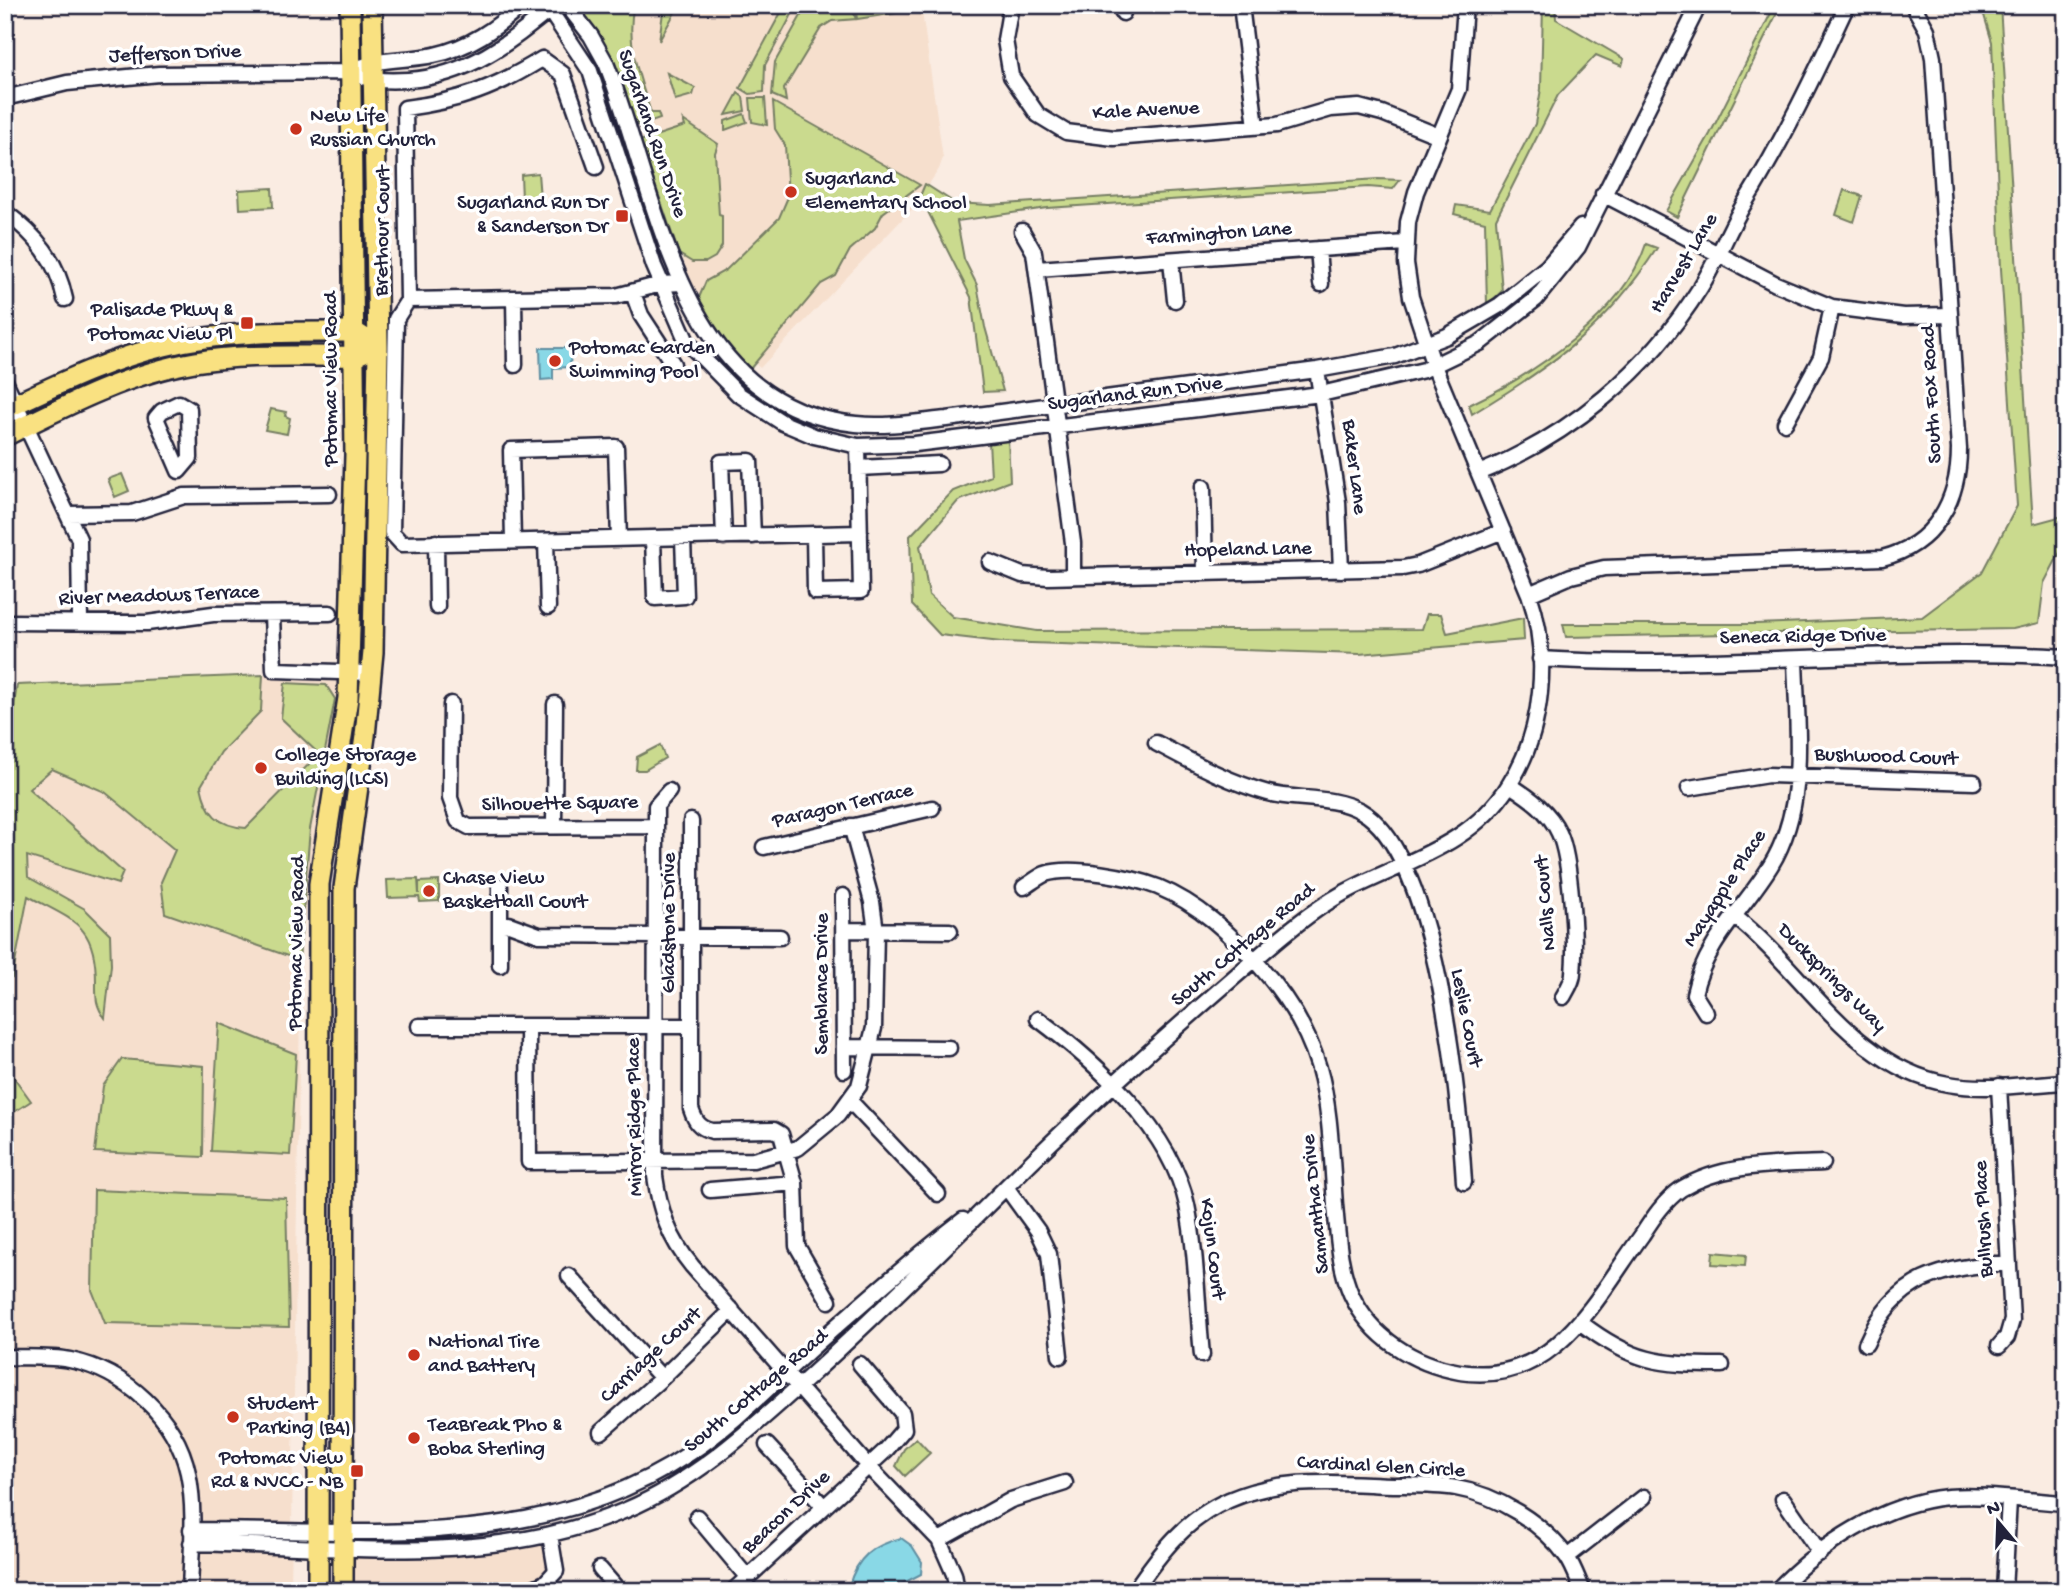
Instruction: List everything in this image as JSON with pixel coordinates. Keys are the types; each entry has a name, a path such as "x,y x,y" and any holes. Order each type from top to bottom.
{"main road":[{"name":"Potomac View Road","path":"318,1591 319,884 349,673 355,356 350,5"},
{"path":"343,1591 344,888 371,673 378,347 372,5"},
{"path":"11,407 101,366 163,346 246,333 355,332 378,347"},
{"path":"5,436 114,386 181,365 238,358 355,356 378,347"}],"street":[{"path":"349,72 372,61 415,58 457,49 485,35 523,5"},
{"name":"Sugarland Run Drive","path":"567,5 591,36 606,63 682,283 707,332 736,368 774,396 816,414 856,424 887,425 1054,406 1378,361 1427,345 1485,314 1547,267 1572,239 1603,194"},
{"name":"Kale Avenue","path":"1011,5 1004,40 1011,76 1027,103 1056,127 1080,136 1114,138 1256,127 1292,123 1331,109 1359,107 1382,113 1439,136"},
{"path":"1241,5 1256,127"},
{"name":"South Cottage Road","path":"191,1536 489,1546 550,1535 627,1510 688,1478 731,1447 894,1300 1006,1187 1254,960 1332,899 1405,865 1465,833 1481,820 1510,785 1535,723 1540,659 1539,632 1529,594 1434,366 1411,297 1405,243 1416,192 1455,103 1461,77 1465,5"},
{"name":"Sugarland Run Drive","path":"349,72 372,82 420,79 468,67 507,45 550,8 590,71 661,284 687,342 738,394 783,423 814,436 858,446 915,444 1321,394 1394,379 1434,366 1493,335 1536,299 1578,247 1699,5"},
{"name":"Harvest Lane","path":"1479,473 1538,445 1588,411 1634,372 1678,322 1720,254 1847,5"},
{"name":"South Fox Road","path":"1529,594 1571,576 1604,568 1869,560 1889,556 1914,545 1941,519 1954,494 1958,476 1950,315 1933,58 1927,30 1913,5"},
{"name":"Brethour Court","path":"596,167 562,74 542,59 492,88 445,102 405,108 408,300 396,319 392,533 402,544 860,533"},
{"name":"Jefferson Drive","path":"5,98 67,83 159,74 349,72"},
{"path":"1603,194 1776,284 1832,307 1903,316 1950,315"},
{"path":"5,212 30,232 50,257 65,299"},
{"path":"1022,231 1034,252 1037,269 1073,542 1073,576"},
{"name":"Farmington Lane","path":"1037,269 1405,243"},
{"path":"1318,249 1321,284"},
{"path":"1171,260 1175,300"},
{"path":"408,300 633,293 661,284 682,283"},
{"path":"633,293 641,314 673,363"},
{"path":"514,298 515,365"},
{"path":"1785,423 1821,357 1832,307"},
{"name":"Baker Lane","path":"1317,370 1338,502 1342,570"},
{"path":"5,382 11,407 26,425 79,539 80,623"},
{"path":"814,534 815,592 861,591 858,446"},
{"path":"513,541 511,450 616,447 619,539"},
{"path":"724,537 721,462 750,461 753,536"},
{"path":"859,468 939,464"},
{"path":"179,471 184,496"},
{"path":"1203,487 1205,572"},
{"path":"68,514 132,513 184,496 329,495"},
{"name":"Hopeland Lane","path":"990,562 1022,575 1342,570 1418,565 1503,531"},
{"path":"653,538 654,598 685,596 682,539"},
{"path":"547,541 548,607"},
{"path":"436,542 437,607"},
{"name":"River Meadows Terrace","path":"5,622 147,622 213,614 330,613"},
{"name":"River Meadows Terrace","path":"272,614 274,670 371,673"},
{"name":"Seneca Ridge Drive","path":"1540,659 1620,662 1795,660 1974,654 2066,657"},
{"name":"Mayapple Place","path":"1706,1013 1693,994 1697,977 1711,947 1771,865 1783,842 1793,810 1797,776 1795,660"},
{"name":"Silhouette Square","path":"451,704 450,798 452,811 458,821 469,827 656,825"},
{"path":"554,825 555,704"},
{"name":"Leslie Court","path":"1156,743 1243,785 1269,793 1320,798 1353,808 1383,830 1405,865 1423,918 1448,1036 1460,1116 1464,1182"},
{"name":"Bushwood Court","path":"1689,788 1751,776 1974,782"},
{"name":"Nalls Court","path":"1510,785 1542,808 1559,831 1564,845 1568,864 1574,975 1563,997"},
{"name":"Mirror Ridge Place","path":"669,791 656,806 655,1162 659,1204 671,1237 692,1266 868,1466 939,1540 954,1574 957,1591"},
{"name":"Paragon Terrace","path":"764,847 932,808"},
{"name":"Gladstone Drive","path":"691,821 691,1109 694,1120 703,1129 712,1131 774,1130 781,1134 788,1153"},
{"path":"528,1026 529,1162 733,1162 788,1153 810,1140 850,1101 862,1079 871,1048 876,931 872,902 851,826"},
{"name":"Samantha Drive","path":"1024,887 1046,874 1114,874 1146,882 1200,909 1254,960 1292,1007 1317,1055 1328,1098 1341,1262 1352,1296 1374,1329 1392,1345 1424,1363 1461,1372 1480,1373 1531,1361 1561,1343 1581,1323 1662,1207 1682,1189 1702,1179 1741,1168 1823,1163"},
{"path":"500,886 500,965"},
{"name":"Semblance Drive","path":"843,896 844,1070"},
{"name":"Ducksprings Way","path":"1734,916 1767,943 1851,1033 1879,1057 1931,1080 1963,1086 2066,1082"},
{"path":"500,925 509,924 539,935 780,937"},
{"path":"845,930 950,931"},
{"name":"Kojun Court","path":"1038,1019 1083,1053 1115,1085 1166,1156 1186,1203 1202,1355"},
{"path":"419,1027 691,1026"},
{"path":"844,1047 949,1048"},
{"name":"Bullrush Place","path":"1999,1086 2012,1320 2007,1336 1999,1346"},
{"path":"850,1101 938,1194"},
{"path":"788,1153 795,1184 797,1247 829,1301"},
{"path":"710,1190 795,1184"},
{"path":"1006,1187 1038,1231 1049,1254 1060,1356"},
{"name":"South Cottage Road","path":"343,1539 488,1527 537,1519 585,1505 643,1481 690,1454 729,1424 915,1256 1006,1187"},
{"path":"1867,1344 1887,1308 1925,1277 1956,1266 2009,1262"},
{"path":"569,1276 662,1378"},
{"name":"Carriage Court","path":"601,1432 732,1310"},
{"path":"1581,1323 1606,1342 1638,1358 1667,1364 1722,1365"},
{"path":"5,1357 50,1358 84,1364 114,1376 143,1398 167,1426 185,1463 192,1507 190,1591"},
{"name":"Beacon Drive","path":"733,1591 899,1437 905,1421 902,1413 860,1364"},
{"path":"767,1445 824,1507"},
{"path":"939,1540 1011,1500 1032,1491 1065,1483"},
{"name":"Cardinal Glen Circle","path":"1134,1591 1163,1549 1185,1526 1228,1501 1286,1483 1456,1488 1492,1499 1521,1515 1567,1557 1583,1591"},
{"path":"1567,1557 1644,1497"},
{"path":"1776,1591 1820,1553 1866,1523 1911,1504 1949,1497 2066,1503"},
{"path":"1783,1499 1820,1553"},
{"path":"2004,1591 2010,1500"},
{"path":"697,1517 748,1578"},
{"path":"527,1591 545,1583 555,1571 550,1535"},
{"path":"600,1569 620,1591"}],"shaded area":[{"name":"Sugarland Elementary School","path":"582,5 921,5 943,158 939,169 913,208 760,368 725,337 690,280 629,96"},
{"path":"263,675 345,677 301,940 291,1591 5,1591 5,762 17,685"},
{"path":"550,1535 557,1564 527,1591 343,1591 343,1547"}],"green space":[{"path":"577,5 634,5 631,33 635,60 651,113 658,113 660,119 640,126 632,121"},
{"path":"664,5 679,5 659,41"},
{"path":"785,5 797,5 765,65 764,92 750,94 740,88"},
{"path":"807,5 850,5 856,19 832,21 821,28 784,89 786,101 772,95 775,62"},
{"path":"855,5 910,5 910,11 857,19"},
{"path":"1543,5 1555,5 1556,19 1624,59 1622,66 1596,55 1558,95 1496,219 1502,291 1487,305 1485,222 1454,214 1456,205 1490,210 1535,124 1541,89"},
{"path":"1775,5 1781,5 1677,217 1666,211 1710,134"},
{"path":"1981,5 2000,5 2033,524 2066,515 2066,541 2044,583 2039,623 2013,629 1566,637 1563,624 1756,624 1922,617 1982,572 2017,506 2001,269 1992,42"},
{"path":"667,73 695,88 693,95 675,100"},
{"path":"738,93 743,97 745,111 726,115"},
{"path":"750,98 765,98 767,125 752,122"},
{"path":"773,102 920,185 883,213 875,228 850,250 836,276 821,284 750,369 727,347 698,300 706,281 726,270 779,218 788,197 785,145 775,129"},
{"path":"744,114 747,122 725,130 725,121"},
{"path":"683,120 718,144 715,153 719,215 722,216 722,246 715,257 706,262 692,262 679,254 640,141 685,126"},
{"path":"538,173 540,198 522,199 521,175"},
{"path":"1378,179 1400,180 1393,189 1368,187 1047,208 957,221 964,259 977,285 985,327 1003,391 983,392 971,297 920,196 925,184 955,203 990,205"},
{"path":"272,188 273,207 240,209 239,190"},
{"path":"1844,190 1862,196 1854,222 1836,215"},
{"path":"1646,244 1657,248 1597,323 1552,362 1472,414 1469,405 1548,359 1597,318 1618,295"},
{"path":"271,409 286,412 285,416 290,418 287,434 265,430"},
{"path":"1008,438 1010,481 958,501 920,546 929,595 953,617 1037,631 1422,629 1427,614 1441,614 1447,633 1523,618 1524,640 1359,654 1001,642 940,635 912,605 910,536 953,491 991,476 989,442"},
{"path":"122,474 129,491 115,497 108,479"},
{"path":"263,675 261,711 221,752 201,786 206,804 215,816 228,824 246,828 319,754 281,718 285,683 326,685 335,699 310,829 299,960 165,913 161,882 175,850 105,792 52,769 29,789 123,872 118,884 27,856 28,877 85,909 110,934 111,965 105,1018 97,1001 95,963 87,936 70,919 28,896 12,979 9,898 5,896 5,762 17,685"},
{"path":"660,745 665,758 645,770 636,770 637,757"},
{"path":"418,879 419,894 419,882 439,881 439,901 420,902 419,897 388,898 387,880"},
{"path":"219,1023 296,1054 290,1155 211,1151"},
{"path":"122,1059 204,1066 203,1157 95,1152 103,1086"},
{"path":"5,1065 31,1101 5,1118"},
{"path":"94,1190 286,1198 289,1327 105,1323 92,1290"},
{"path":"1713,1252 1746,1255 1745,1266 1712,1264"},
{"path":"916,1438 930,1453 905,1476 896,1466 904,1449"}],"water":[{"name":"Potomac Garden Swimming Pool","path":"540,348 571,348 570,367 553,368 553,379 541,380"},
{"path":"901,1538 912,1546 922,1562 921,1574 888,1591 851,1591 849,1586 852,1576 861,1560 874,1549"}],"place":[{"name":"New Life Russian Church","path":"296,129"},
{"name":"Sugarland Elementary School","path":"791,192"},
{"name":"Sugarland Run Dr & Sanderson Dr","path":"622,216"},
{"name":"Palisade Pkwy & Potomac View Pl","path":"247,323"},
{"name":"Potomac Garden Swimming Pool","path":"555,361"},
{"name":"College Storage Building (LCS)","path":"261,768"},
{"name":"Chase View Basketball Court","path":"429,891"},
{"name":"National Tire and Battery","path":"414,1355"},
{"name":"Student Parking (B4)","path":"233,1417"},
{"name":"TeaBreak Pho & Boba Sterling","path":"414,1438"},
{"name":"Potomac View Rd & NVCC - NB","path":"357,1471"}]}
